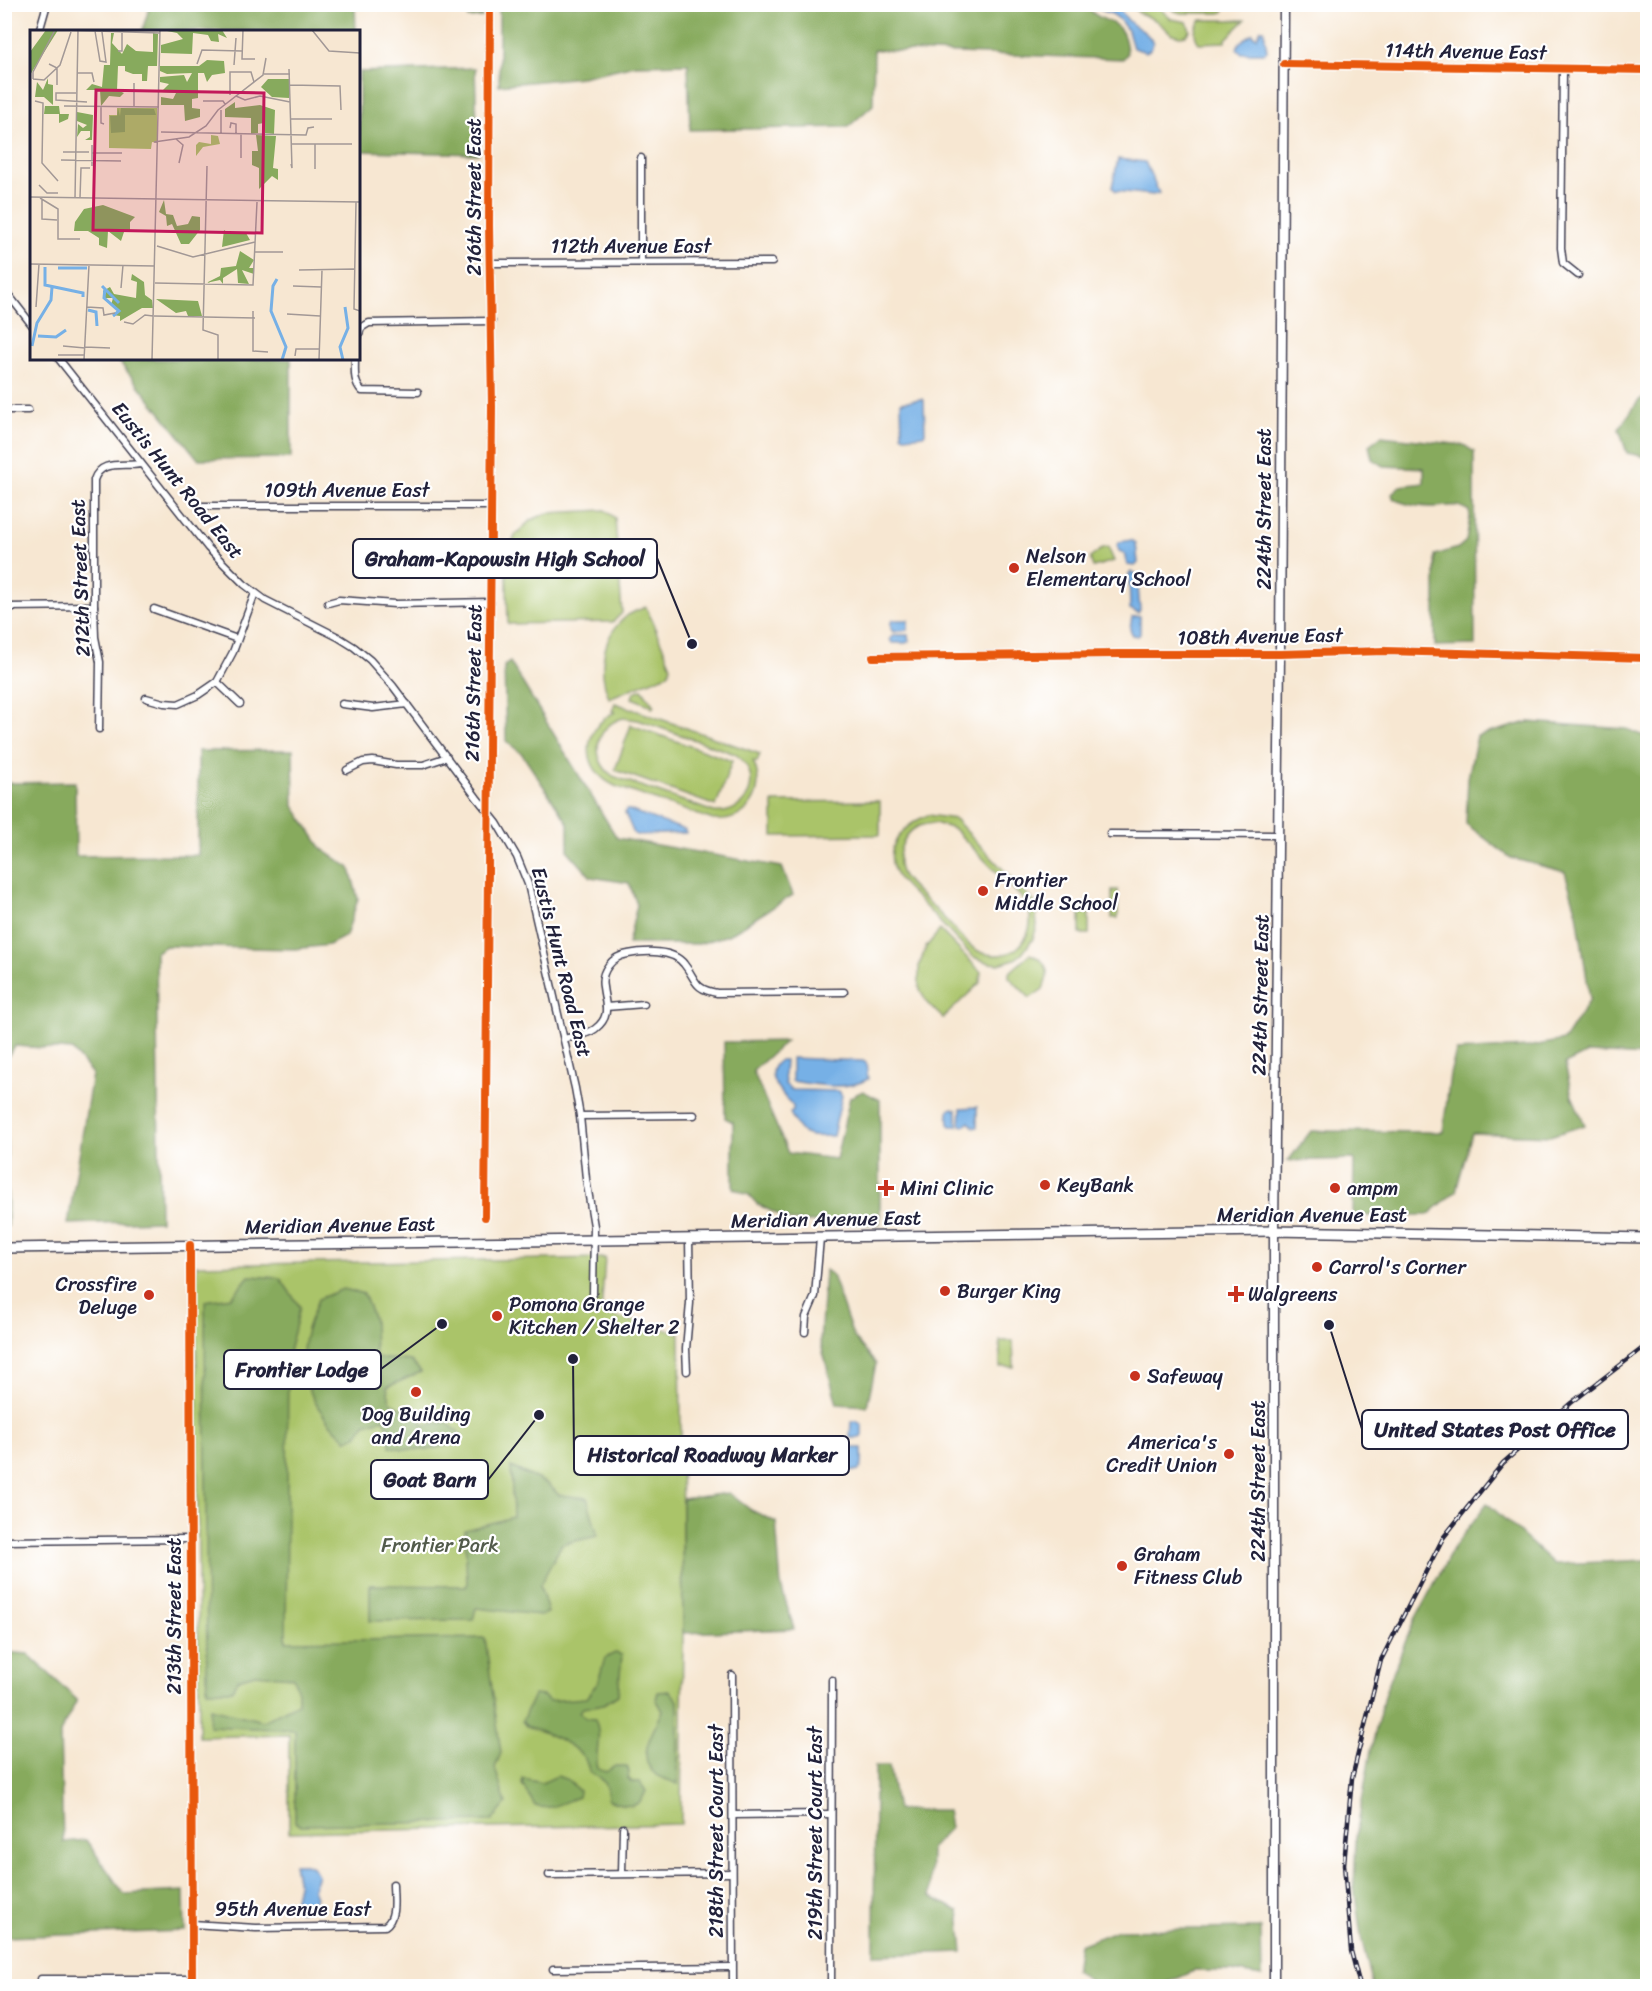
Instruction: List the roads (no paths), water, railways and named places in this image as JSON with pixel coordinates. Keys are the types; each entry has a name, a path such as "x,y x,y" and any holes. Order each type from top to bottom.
{"main road":[{"name":"224th Street East","path":"1274,1986 1274,1230 1284,4"},
{"name":"Meridian Avenue East","path":"4,1248 1274,1230 1647,1238"}],"street":[{"path":"40,30 47,4"},
{"name":"216th Street East","path":"485,1217 491,602 490,4"},
{"name":"114th Avenue East","path":"1284,64 1647,70"},
{"path":"1563,69 1561,248 1563,262 1578,275"},
{"path":"641,158 641,262"},
{"name":"112th Avenue East","path":"490,263 772,262"},
{"path":"6,293 30,323"},
{"path":"360,333 364,326 369,323 492,321"},
{"name":"Eustis Hunt Road East","path":"60,360 193,532 223,564 255,593 276,607 319,627 354,647 380,671 507,839 523,869 580,1116 595,1240 593,1294"},
{"path":"355,360 357,387 362,391 418,393"},
{"path":"4,410 28,410"},
{"name":"212th Street East","path":"99,729 100,662 95,637 94,606 93,490 95,476 104,466 141,464"},
{"name":"109th Avenue East","path":"202,506 491,506"},
{"path":"146,698 178,704 198,696 217,681 226,667 255,593"},
{"path":"328,603 339,600 395,604 491,602"},
{"path":"7,607 94,606"},
{"path":"154,609 237,639"},
{"name":"108th Avenue East","path":"873,657 1385,651 1647,658"},
{"path":"217,681 240,704"},
{"path":"342,704 373,708 407,704"},
{"path":"347,770 363,762 423,765 447,757"},
{"path":"1110,834 1278,835"},
{"path":"564,1039 593,1030 601,1023 606,1007 603,975 610,963 625,954 667,954 679,959 684,963 694,982 709,992 844,992"},
{"path":"606,1007 644,1004"},
{"path":"580,1116 694,1114"},
{"path":"805,1332 806,1317 815,1296 820,1238"},
{"path":"687,1371 690,1303 689,1239"},
{"name":"213th Street East","path":"190,1245 192,1986"},
{"path":"4,1541 190,1539"},
{"name":"218th Street Court East","path":"732,1675 733,1986"},
{"name":"219th Street Court East","path":"831,1986 832,1680"},
{"path":"733,1815 831,1814"},
{"path":"622,1828 622,1873"},
{"path":"549,1875 732,1873"},
{"name":"95th Avenue East","path":"192,1924 256,1928 385,1926 393,1917 393,1884"},
{"path":"553,1969 732,1967"},
{"path":"41,1979 192,1979"}],"water":[{"path":"1098,5 1115,5 1131,23 1149,36 1153,43 1151,49 1146,52 1133,48 1128,31 1119,19 1100,10"},
{"path":"1261,29 1264,29 1267,51 1241,53 1237,49 1239,43 1253,33 1257,37"},
{"path":"1118,159 1145,162 1159,193 1153,195 1116,191 1112,187"},
{"path":"924,400 925,433 905,437 902,435 901,402"},
{"path":"1131,540 1136,543 1138,563 1135,566 1127,565 1124,553 1119,551 1117,545 1120,542"},
{"path":"1131,572 1137,574 1140,610 1138,613 1130,609 1129,574"},
{"path":"1140,616 1140,634 1132,635 1130,629 1132,617"},
{"path":"908,620 908,630 893,632 891,622"},
{"path":"893,635 908,635 909,641 892,643 890,639"},
{"path":"626,810 685,830 686,833 634,834 625,813"},
{"path":"792,1058 863,1061 866,1063 868,1079 860,1083 841,1086 792,1081"},
{"path":"780,1060 785,1060 785,1084 792,1090 839,1091 842,1096 833,1136 810,1136 801,1132 790,1113 793,1111 793,1106 779,1090 773,1078 774,1066"},
{"path":"977,1107 977,1127 974,1128 969,1122 964,1126 960,1125 961,1108"},
{"path":"952,1108 957,1110 957,1126 949,1124 948,1111"},
{"path":"851,1421 862,1425 860,1438 850,1438"},
{"path":"848,1448 862,1448 860,1469 853,1471 847,1469"},
{"path":"294,1864 309,1865 318,1875 313,1889 315,1900 307,1909 299,1912 293,1907 298,1885"}],"railway":[{"path":"1360,1986 1351,1951 1344,1864 1352,1778 1381,1660 1443,1538 1503,1463 1571,1403 1648,1344"}],"place":[{"name":"Nelson Elementary School","path":"1014,568"},
{"name":"Graham-Kapowsin High School","path":"692,644"},
{"name":"Frontier Middle School","path":"983,891"},
{"name":"KeyBank","path":"1045,1185"},
{"name":"Mini Clinic","path":"886,1188"},
{"name":"ampm","path":"1335,1188"},
{"name":"Carrol's Corner","path":"1317,1267"},
{"name":"Burger King","path":"945,1291"},
{"name":"Walgreens","path":"1236,1294"},
{"name":"Crossfire Deluge","path":"149,1295"},
{"name":"Pomona Grange Kitchen / Shelter 2","path":"497,1316"},
{"name":"Frontier Lodge","path":"442,1324"},
{"name":"United States Post Office","path":"1329,1325"},
{"name":"Historical Roadway Marker","path":"573,1359"},
{"name":"Safeway","path":"1135,1376"},
{"name":"Dog Building and Arena","path":"416,1392"},
{"name":"Goat Barn","path":"539,1415"},
{"name":"America's Credit Union","path":"1229,1454"},
{"name":"Graham Fitness Club","path":"1122,1566"}],"park label":[{"name":"Frontier Park","path":"440,1545"}]}
